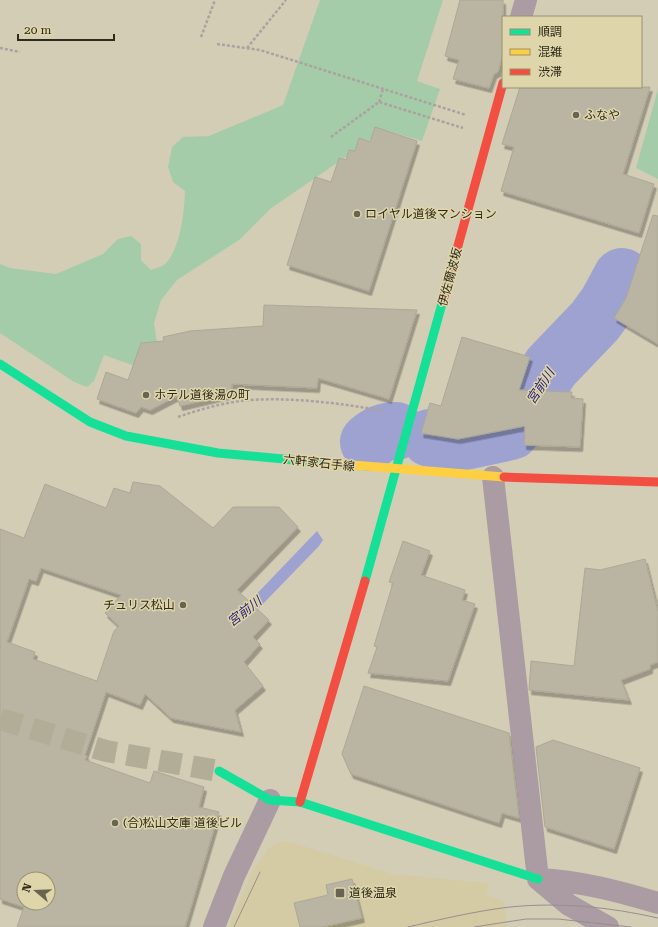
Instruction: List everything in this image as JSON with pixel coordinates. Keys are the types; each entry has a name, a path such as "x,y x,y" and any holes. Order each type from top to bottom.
{"street":[{"path":"521,16 526,0"},
{"name":"伊佐爾波坂","path":"300,802 396,470 502,87"},
{"name":"六軒家石手線","path":"0,364 90,422 126,436 150,441 218,453 396,470 493,477 658,482"},
{"path":"493,477 538,878 576,919 608,927"},
{"path":"220,771 270,800 300,802 538,878 592,885 658,903"},
{"path":"214,927 234,876 270,800"}],"path":[{"path":"201,37 215,0"},
{"path":"247,48 286,0"},
{"path":"217,44 260,50 468,116"},
{"path":"0,48 20,52"},
{"path":"331,137 379,102 383,89"},
{"path":"379,102 488,136"},
{"path":"150,441 176,418 200,409 240,401 298,400 349,405 411,416"}],"shaded area":[{"path":"287,841 393,874 488,883 487,895 504,901 507,927 228,927 254,869 269,848 278,842"}],"green space":[{"path":"320,0 443,0 417,81 440,89 422,141 385,130 270,209 239,240 177,280 161,300 154,323 159,356 132,365 104,355 94,381 87,387 74,382 0,333 0,264 10,268 56,274 103,254 118,239 131,236 141,244 141,260 151,270 165,264 175,249 181,229 185,200 185,191 173,182 168,167 172,147 183,137 209,136 283,105"},
{"path":"658,89 658,179 636,168"}],"water":[{"path":"317,531 323,540 319,546 259,608 240,617 237,607 251,600"}],"building":[{"path":"460,0 503,0 502,57 498,72 494,74 489,88 453,79 459,60 445,56"},
{"name":"ふなや","path":"650,87 623,174 654,184 639,233 501,191 514,147 502,144 520,88"},
{"name":"ロイヤル道後マンション","path":"375,127 417,141 369,291 287,265 315,177 331,182 339,158 346,160 349,150 355,151 359,138 370,142"},
{"path":"653,215 658,216 658,344 614,318 626,298"},
{"path":"264,305 417,310 389,399 318,378 317,388 232,384 231,394 180,406 177,396 150,410 141,407 136,413 97,399 106,372 128,380 141,343 164,341 163,337 190,331 263,326"},
{"path":"462,337 530,357 519,390 572,392 571,398 583,399 580,447 524,445 525,426 458,439 421,433 430,403 441,406"},
{"path":"133,482 160,486 213,528 233,507 279,507 298,527 237,590 269,620 253,637 260,644 244,662 263,686 235,710 241,732 171,718 145,694 140,705 106,692 85,755 87,756 85,760 150,783 154,771 204,787 199,807 219,812 185,927 17,927 23,911 56,911 56,871 16,871 16,904 0,899 0,529 24,538 45,484 106,508 114,488 130,493","holes":["41,568 121,595 105,613 119,626 114,631 97,681 33,659 35,652 7,642 29,579 36,581"]},
{"path":"403,541 430,551 421,575 465,590 462,600 475,604 448,681 368,673 377,647 374,646 393,583 389,582"},
{"path":"645,559 658,612 658,662 650,665 650,669 621,680 629,700 529,690 531,661 574,666 585,568 600,570"},
{"path":"364,686 509,733 519,818 502,813 499,823 351,774 342,754"},
{"path":"553,740 640,768 614,849 545,827 536,747"},
{"path":"352,879 362,918 322,927 300,927 294,903 328,895 326,885"}],"waterway":[{"name":"宮前川","path":"430,438 460,442 511,431 551,367 595,321 608,303 622,277"},
{"name":"宮前川","path":"369,442 382,434 396,431"}],"tunnel":[{"path":"0,719 106,751 219,771"}],"tram line":[{"path":"234,927 260,872"},
{"path":"408,927 484,911 510,907 547,905 603,908 658,918"},
{"path":"474,927 526,919 558,919 631,927"}],"traffic: fast":[{"path":"365,581 443,300"},
{"path":"0,364 90,422 126,436 218,453 327,463"},
{"path":"219,771 270,800 300,802 538,879"}],"traffic: slow":[{"path":"327,463 504,477"}],"traffic: jam":[{"path":"443,300 502,87"},
{"path":"504,477 658,482"},
{"path":"300,802 365,581"}],"place":[{"name":"ふなや","path":"576,115"},
{"name":"ロイヤル道後マンション","path":"357,214"},
{"name":"ホテル道後湯の町","path":"146,395"},
{"name":"チュリス松山","path":"183,605"},
{"name":"(合)松山文庫 道後ビル","path":"115,823"},
{"name":"道後温泉","path":"340,893"}]}
